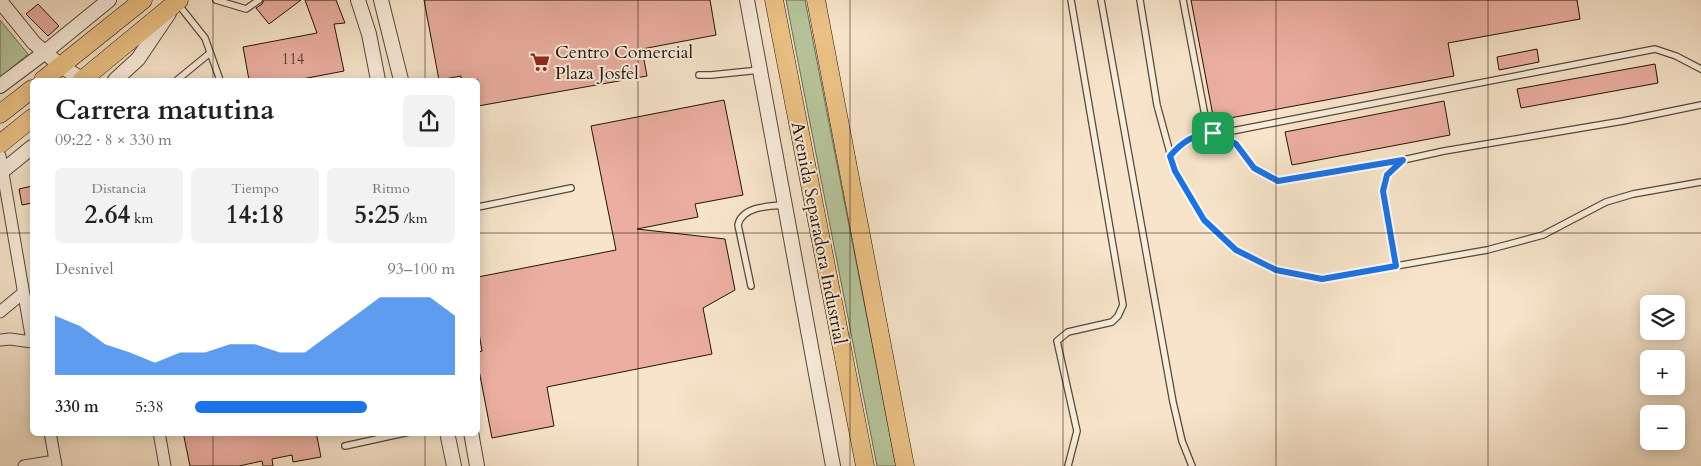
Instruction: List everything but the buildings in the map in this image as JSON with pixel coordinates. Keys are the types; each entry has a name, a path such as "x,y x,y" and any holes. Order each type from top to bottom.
{"main road":[{"path":"46,78 143,0"},
{"name":"Avenida Separadora Industrial","path":"774,0 865,466"},
{"path":"816,0 905,466"},
{"path":"84,78 177,1"},
{"path":"0,114 30,90"},
{"path":"0,144 30,120"}],"street":[{"path":"0,86 109,0"},
{"path":"358,0 369,34 378,78"},
{"path":"382,0 401,78"},
{"path":"747,0 833,466"},
{"path":"0,1 44,53 79,78"},
{"path":"117,78 138,59 177,1"},
{"path":"30,148 1,166 30,331"},
{"path":"0,312 23,293"},
{"path":"0,340 10,339 30,342"},
{"path":"24,466 56,464 51,436"},
{"path":"160,436 165,466"},
{"path":"448,436 454,466"},
{"path":"472,436 477,466"}],"lane":[{"path":"216,0 246,10 259,0"},
{"path":"1068,466 1077,431 1058,341 1068,332 1112,322 1118,316 1123,305 1071,0"},
{"path":"1101,0 1173,402 1182,441 1192,466"},
{"path":"1140,0 1157,105 1175,171 1204,220 1236,250 1276,270 1322,279 1488,250 1543,235 1606,202 1633,194 1701,182"},
{"path":"1183,0 1206,121 1213,133 1236,144 1254,168 1278,181 1623,121 1701,105"},
{"path":"177,1 205,38 219,78"},
{"path":"1170,156 1182,142 1202,134 1252,127 1655,49 1676,56 1701,69"},
{"path":"179,78 210,53"},
{"path":"699,75 711,76 760,70"},
{"path":"1396,266 1383,191 1387,175 1403,160"},
{"path":"480,207 571,188"},
{"path":"750,286 738,225 739,219 746,213 762,207 785,206"},
{"path":"345,446 391,436"}],"green space":[{"path":"786,0 805,0 896,466 877,466"},
{"path":"0,20 28,54 0,78"}],"place":[{"name":"Centro Comercial Plaza Josfel","path":"540,62"}],"route":[{"path":"1213,133 1236,144 1254,168 1278,181 1403,160 1387,175 1383,191 1396,266 1322,279 1276,270 1236,250 1204,220 1175,171 1170,156 1182,142 1202,134 1213,133"}]}
